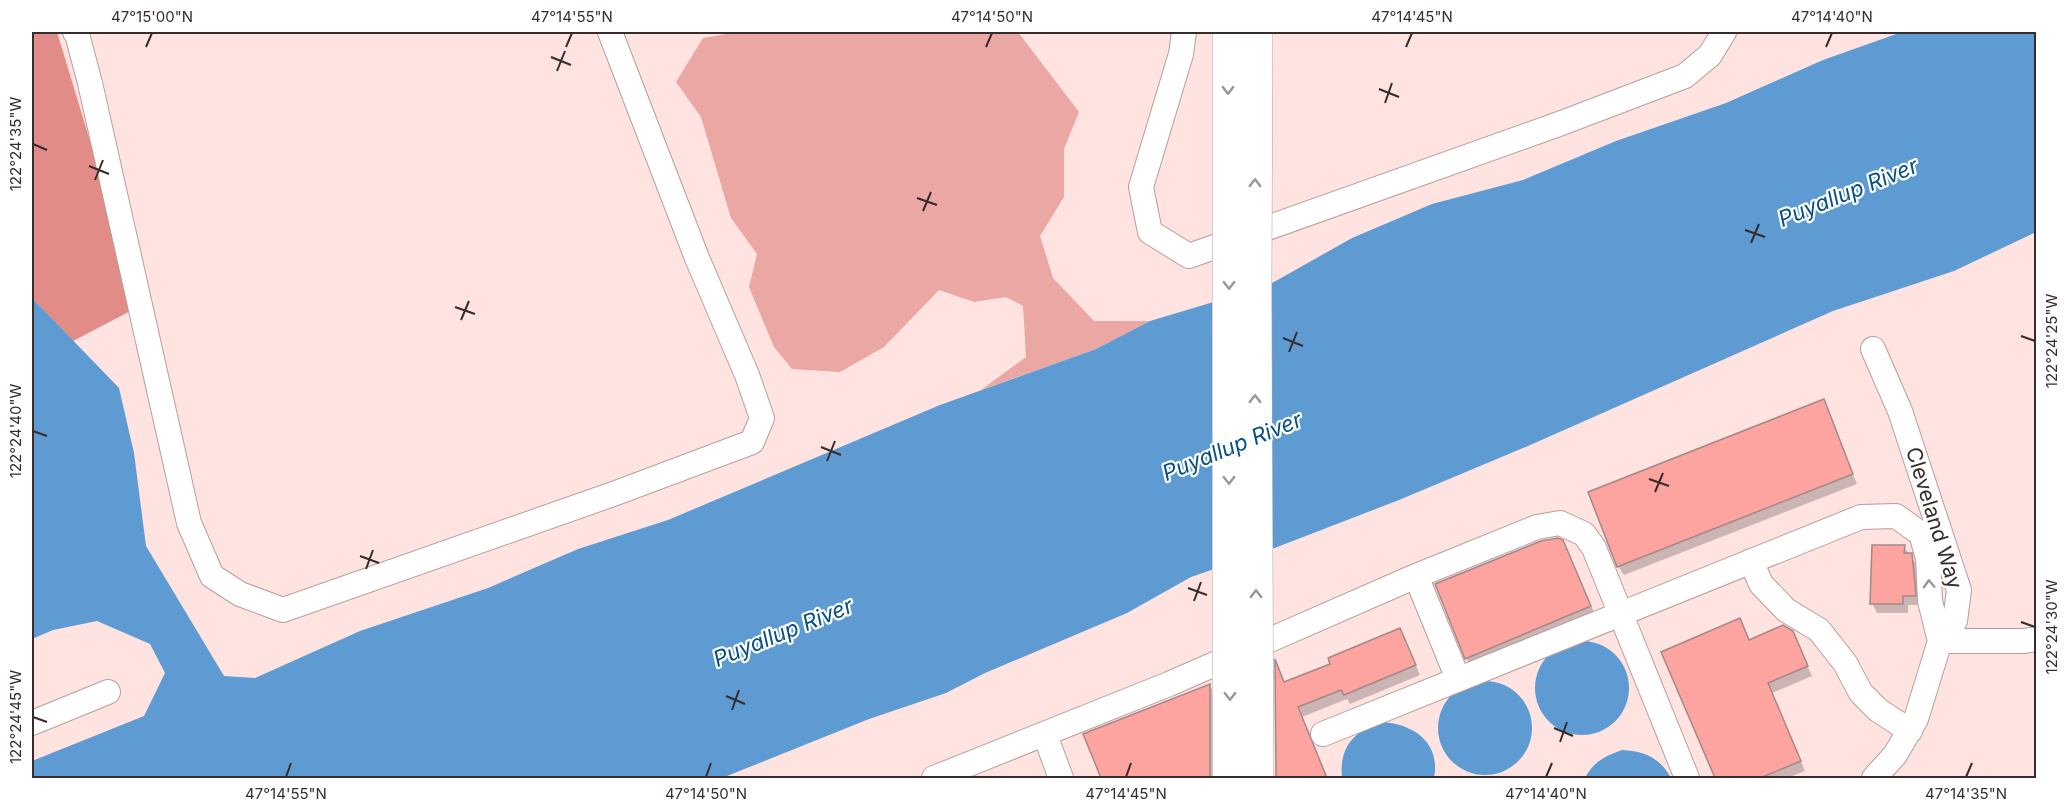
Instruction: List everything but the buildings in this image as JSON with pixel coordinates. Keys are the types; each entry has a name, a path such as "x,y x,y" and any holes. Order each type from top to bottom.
{"highway":[{"path":"1229,32 1229,778"},
{"path":"1256,32 1257,778"}],"street":[{"path":"75,32 90,84 189,523 212,576 240,594 284,610 616,493 752,442 762,418 610,32"},
{"path":"1184,32 1181,54 1141,187 1150,232 1189,256 1559,124 1685,76 1710,55 1724,32"},
{"name":"Cleveland Way","path":"1873,349 1900,411 1959,590 1955,621 1940,642 1919,710 1910,731 1895,755 1874,778"},
{"path":"1323,734 1861,516 1896,516 1921,534 1928,558 1930,601 1940,642 2037,639"},
{"path":"934,778 1170,684 1416,576 1537,527 1560,523 1584,534 1594,548 1687,778"},
{"path":"1759,558 1761,584 1786,610 1819,630 1845,663 1862,693 1878,710 1910,731"},
{"path":"1416,576 1458,680"},
{"path":"32,723 108,692"},
{"path":"1045,735 1061,778"}],"shaded area":[{"path":"32,32 57,32 140,306 73,341 32,298"},
{"path":"739,32 1018,32 1079,112 1064,149 1064,197 1040,236 1053,278 1094,321 1150,321 1096,349 981,390 1026,357 1023,306 1006,297 974,302 939,290 884,347 840,372 792,369 774,347 749,287 757,254 731,218 701,117 676,82 703,38"}],"water":[{"name":"Puyallup River","path":"1902,32 2036,32 2036,232 1954,271 1833,311 1528,446 1399,500 1272,549 1191,577 1127,613 985,673 946,693 869,719 722,778 32,778 32,761 144,716 165,673 150,644 97,621 53,630 32,639 32,298 119,388 134,453 146,546 224,676 255,678 360,631 488,588 578,549 668,520 940,405 1096,349 1150,321 1267,286 1352,238 1432,204 1523,180 1616,141 1726,103 1823,60"},
{"path":"1582,641 1600,645 1615,655 1625,670 1629,688 1625,706 1615,721 1600,731 1582,735 1564,731 1549,721 1539,706 1535,688 1539,670 1549,655 1564,645"},
{"path":"1485,681 1503,685 1518,695 1528,710 1532,728 1528,746 1518,761 1503,771 1485,775 1467,771 1452,761 1442,746 1438,728 1442,710 1452,695 1467,685"},
{"path":"1382,722 1405,727 1423,738 1433,755 1434,778 1342,778 1343,757 1350,742 1364,730"},
{"path":"1622,750 1638,752 1651,757 1662,765 1671,778 1585,778 1600,760"}]}
